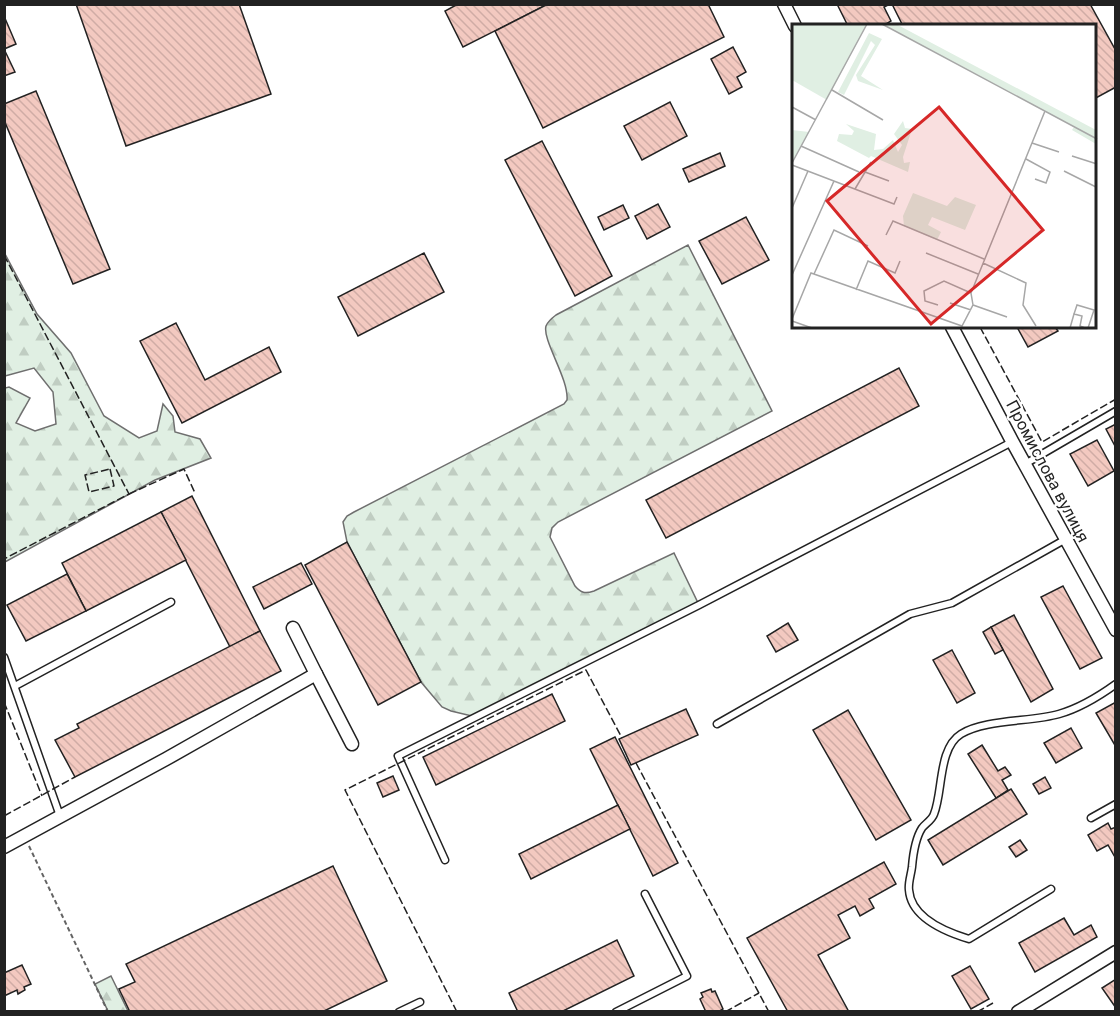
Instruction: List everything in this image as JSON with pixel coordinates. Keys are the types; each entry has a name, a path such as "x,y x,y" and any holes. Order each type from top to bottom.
{"street":[{"path":"784,4 794,24"},
{"name":"Промислова вулиця","path":"953,328 1116,630"},
{"path":"293,628 352,744"},
{"path":"4,847 176,754 316,674"},
{"path":"1018,1011 1116,952"}],"lane":[{"path":"1025,464 1116,411"},
{"path":"445,860 398,756 689,610 1012,441"},
{"path":"717,724 910,614 952,603 1066,539"},
{"path":"15,686 171,602"},
{"path":"4,657 60,816"},
{"path":"1051,890 969,939 948,933 923,915 912,903 909,890 913,853 922,828 934,816 947,753 952,742 961,734 972,729 1059,714 1093,700 1116,684"},
{"path":"1091,818 1116,804"},
{"path":"616,1011 687,976 645,894"},
{"path":"399,1011 420,1002"}],"path":[{"path":"24,836 108,1011"}],"green space":[{"path":"688,245 772,411 558,522 552,528 550,537 575,586 586,593 674,553 699,605 476,717 442,707 421,682 347,542 343,522 354,512 564,404 567,400 567,391 548,341 546,326 549,321 556,315"},
{"path":"5,254 37,314 71,353 104,416 139,438 157,431 163,404 173,416 175,432 200,439 211,458 155,480 5,562 5,388 9,387 30,398 16,423 35,431 56,424 53,392 34,368 5,376"},
{"path":"111,976 128,1011 108,1011 95,984"}],"building":[{"path":"76,4 239,4 271,94 126,146"},
{"path":"458,4 548,4 463,47 445,11"},
{"path":"548,4 708,4 724,37 543,128 495,31"},
{"path":"837,4 890,4 884,7 891,21 886,24 847,24"},
{"path":"892,4 1090,4 1116,51 1116,87 1096,98 1096,24 902,24"},
{"path":"4,16 16,44 4,49"},
{"path":"733,47 746,72 737,77 742,87 729,94 711,59"},
{"path":"4,49 15,72 4,76"},
{"path":"36,91 110,269 73,284 4,120 4,104"},
{"path":"670,102 687,136 642,160 624,126"},
{"path":"542,141 612,276 575,296 505,160"},
{"path":"720,153 725,166 689,182 683,169"},
{"path":"658,204 670,227 647,239 635,216"},
{"path":"623,205 629,218 604,230 598,217"},
{"path":"746,217 769,260 722,284 699,241"},
{"path":"424,253 444,292 358,336 338,297"},
{"path":"176,323 205,380 269,347 281,372 182,423 140,341"},
{"path":"1018,328 1056,328 1058,331 1028,347"},
{"path":"899,368 919,406 666,538 646,500"},
{"path":"1116,424 1116,448 1106,429"},
{"path":"1097,440 1114,471 1088,486 1070,454"},
{"path":"192,496 260,631 230,647 161,512"},
{"path":"161,512 186,560 86,611 62,563"},
{"path":"347,542 421,682 378,705 305,565"},
{"path":"301,563 312,584 264,609 253,587"},
{"path":"67,574 86,611 26,641 7,605"},
{"path":"1063,586 1102,658 1080,669 1041,597"},
{"path":"1014,615 1053,689 1031,702 991,627"},
{"path":"788,623 798,640 776,652 767,636"},
{"path":"991,627 1003,650 995,654 983,632"},
{"path":"260,631 281,671 75,777 55,740 79,728 77,724"},
{"path":"952,650 975,693 957,703 933,660"},
{"path":"552,694 565,721 436,785 423,757"},
{"path":"1116,702 1116,747 1096,713"},
{"path":"686,709 698,735 631,765 619,739"},
{"path":"848,710 911,820 876,840 813,730"},
{"path":"1071,728 1082,748 1056,763 1044,743"},
{"path":"615,737 678,863 653,876 590,749"},
{"path":"982,745 998,771 1005,767 1011,775 1002,780 1008,790 996,798 968,754"},
{"path":"393,776 399,790 383,797 377,783"},
{"path":"1045,777 1051,788 1039,794 1033,784"},
{"path":"1011,789 1027,814 943,865 928,840"},
{"path":"618,805 630,829 531,879 519,854"},
{"path":"1108,823 1111,829 1116,827 1116,859 1108,845 1097,851 1088,835"},
{"path":"1020,840 1027,850 1016,857 1009,847"},
{"path":"884,862 896,884 869,899 874,908 860,916 855,906 838,915 850,938 818,955 849,1012 788,1012 747,938"},
{"path":"333,866 387,981 322,1012 130,1012 119,989 135,982 126,964"},
{"path":"1064,918 1074,935 1091,925 1097,937 1035,972 1019,943"},
{"path":"617,940 634,976 561,1012 518,1012 509,993"},
{"path":"22,965 31,984 24,987 25,990 18,994 17,990 4,996 4,973"},
{"path":"970,966 989,999 971,1009 952,976"},
{"path":"1116,979 1116,1008 1102,988"},
{"path":"711,989 712,992 715,991 723,1009 718,1012 706,1012 700,999 703,997 701,993"}],"fence":[{"path":"4,255 129,494 4,559"},
{"path":"981,328 1042,442 1116,399"},
{"path":"110,469 114,486 89,492 85,475 110,469"},
{"path":"129,494 184,469 195,493"},
{"path":"457,1012 345,790 586,670 622,738"},
{"path":"4,702 42,796"},
{"path":"636,763 769,1012"},
{"path":"4,816 75,777"},
{"path":"725,1012 759,993"},
{"path":"977,1012 993,1003"}]}
